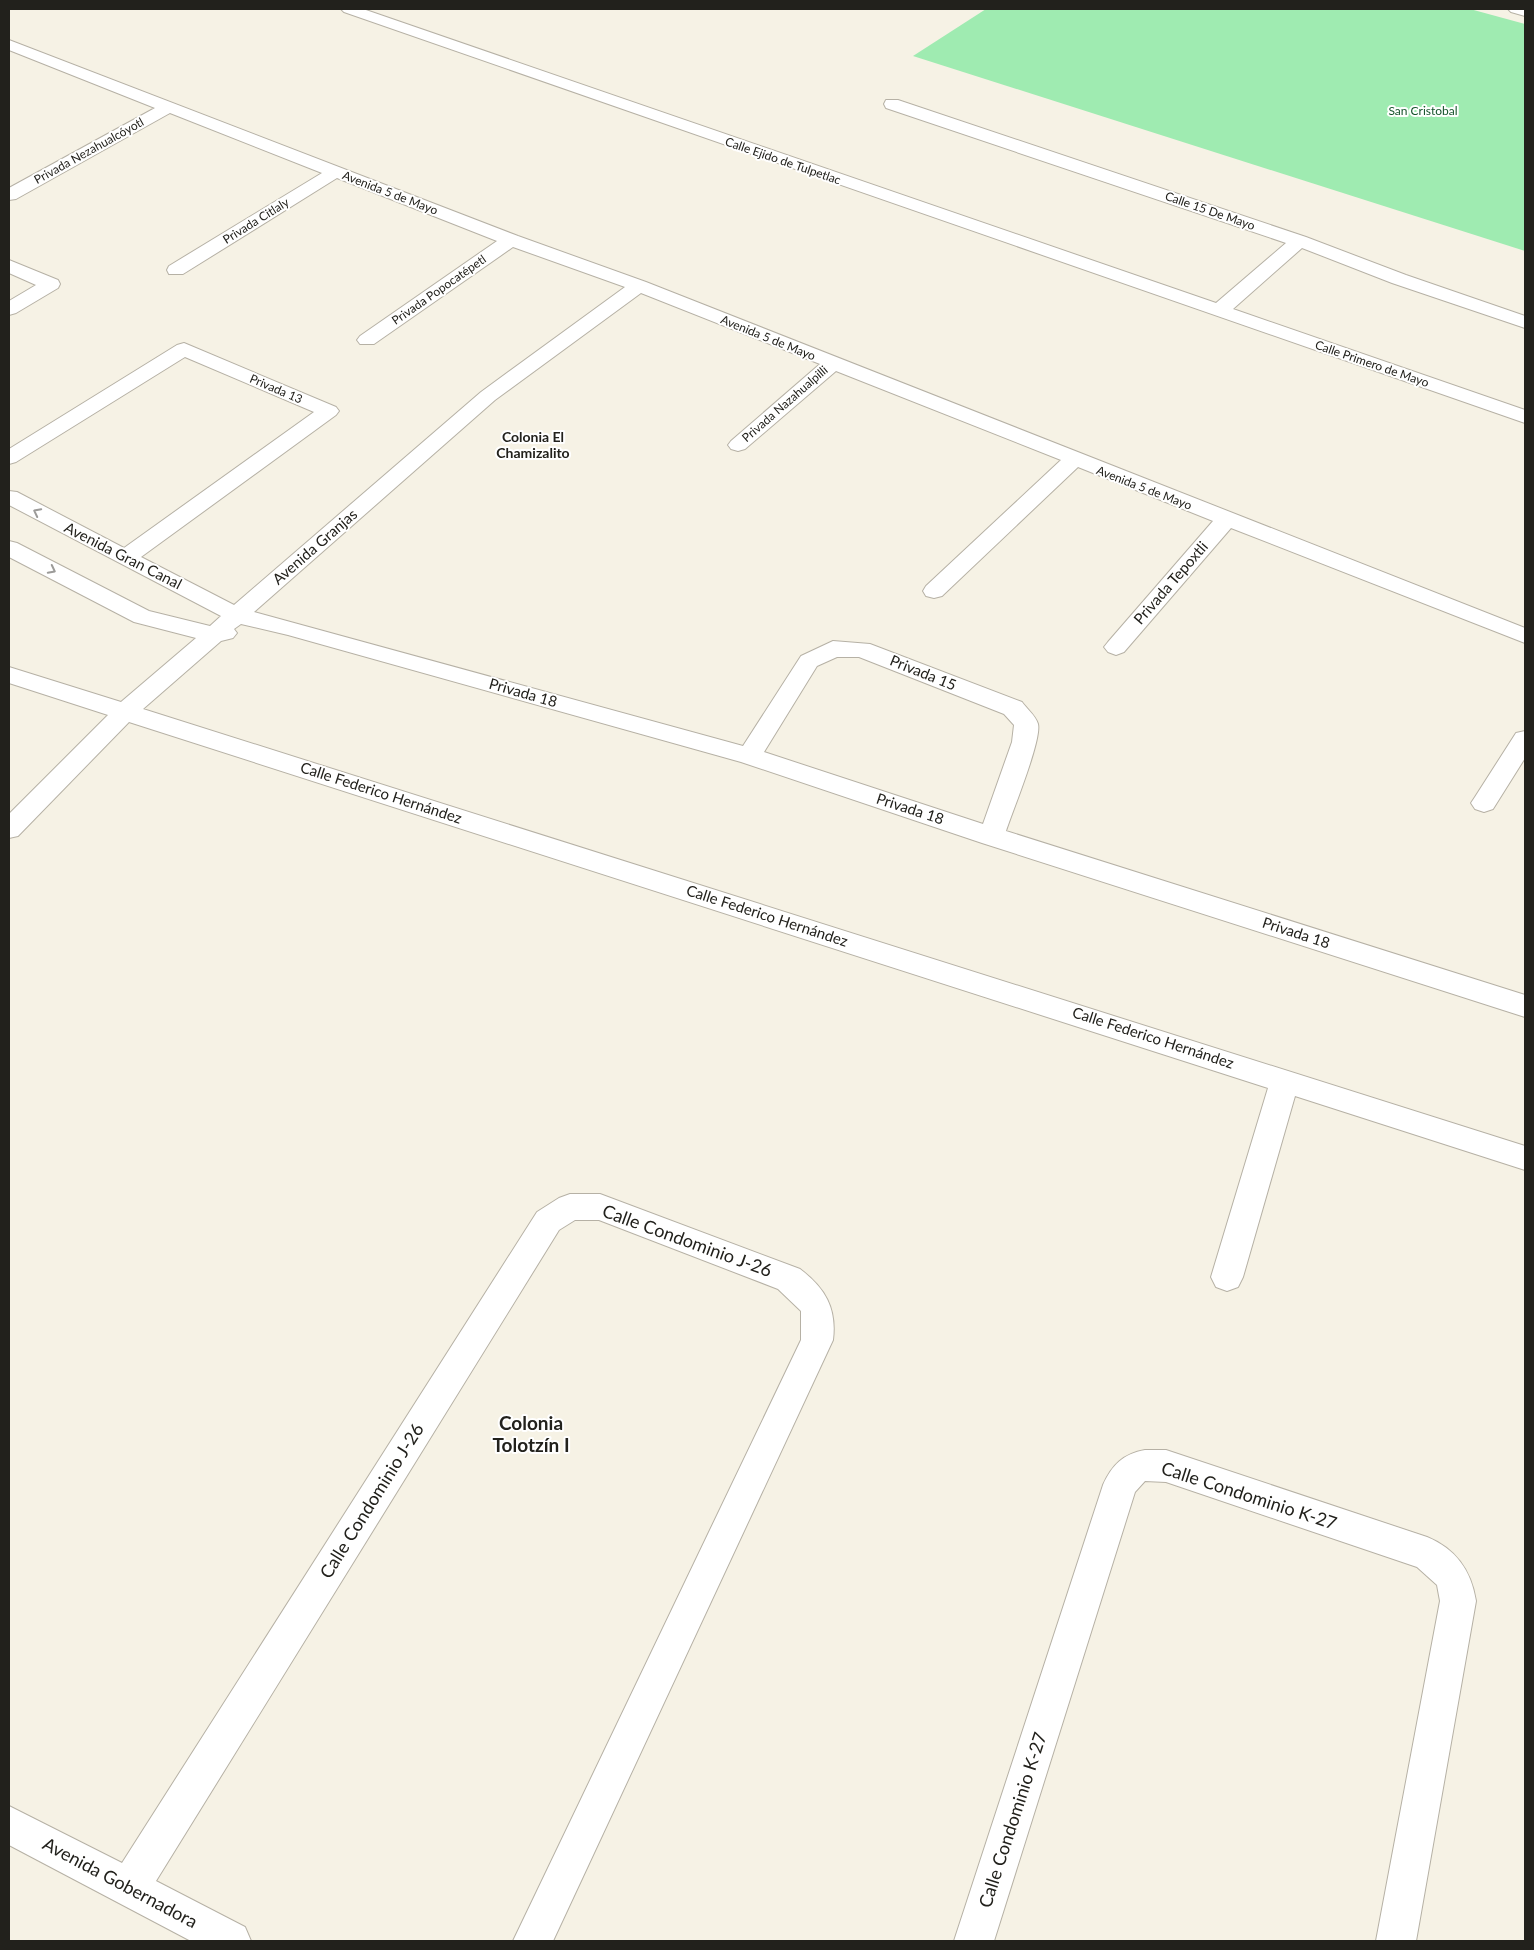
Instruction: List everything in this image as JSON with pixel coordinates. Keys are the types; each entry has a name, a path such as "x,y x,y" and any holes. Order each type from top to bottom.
{"street":[{"name":"Calle Ejido de Tulpetlac","path":"349,9 1219,311"},
{"path":"1516,9 1525,11"},
{"name":"Avenida 5 de Mayo","path":"11,48 169,107 511,240 639,286 1073,460 1525,636"},
{"name":"Calle 15 De Mayo","path":"892,104 1299,241 1399,279 1525,322"},
{"name":"Privada Nezahualcóyotl","path":"10,195 169,107"},
{"name":"Privada Citlaly","path":"176,270 335,172"},
{"name":"Privada Popocatépetl","path":"367,340 511,240"},
{"path":"1219,311 1299,241"},
{"path":"9,266 51,284 9,308"},
{"name":"Avenida Granjas","path":"9,829 124,712 488,396 639,286"},
{"name":"Calle Primero de Mayo","path":"1219,311 1525,417"},
{"name":"Privada 13","path":"9,458 184,349 329,411 126,557"},
{"name":"Privada Nazahualpilli","path":"738,445 832,364"},
{"path":"934,591 1073,460"},
{"name":"Avenida Gran Canal","path":"9,497 236,615"},
{"name":"Privada Tepoxtli","path":"1116,647 1226,520"},
{"path":"9,548 142,617 212,634"},
{"name":"Privada 18","path":"236,615 291,628 749,756 991,836 1525,1006"},
{"name":"Privada 18","path":"212,634 291,628"},
{"name":"Privada 15","path":"749,756 809,661 833,649 862,649 1012,708 1026,724 1024,742 991,836"},
{"name":"Calle Federico Hernández","path":"9,675 1525,1158"},
{"path":"1484,803 1525,739"},
{"path":"1227,1277 1285,1080"},
{"name":"Calle Condominio J-26","path":"129,1888 548,1221 570,1207 600,1207 789,1279 805,1291 815,1306 820,1321 817,1340 533,1941"},
{"name":"Calle Condominio K-27","path":"974,1941 1120,1485 1128,1472 1136,1466 1150,1464 1166,1466 1427,1554 1439,1562 1456,1585 1458,1601 1396,1941"},
{"name":"Avenida Gobernadora","path":"9,1825 231,1941"}],"green space":[{"name":"San Cristobal","path":"986,9 1470,9 1525,24 1525,251 913,56"}],"district":[{"name":"Colonia El Chamizalito","path":"533,446"},
{"name":"Colonia Tolotzín I","path":"531,1434"}]}
